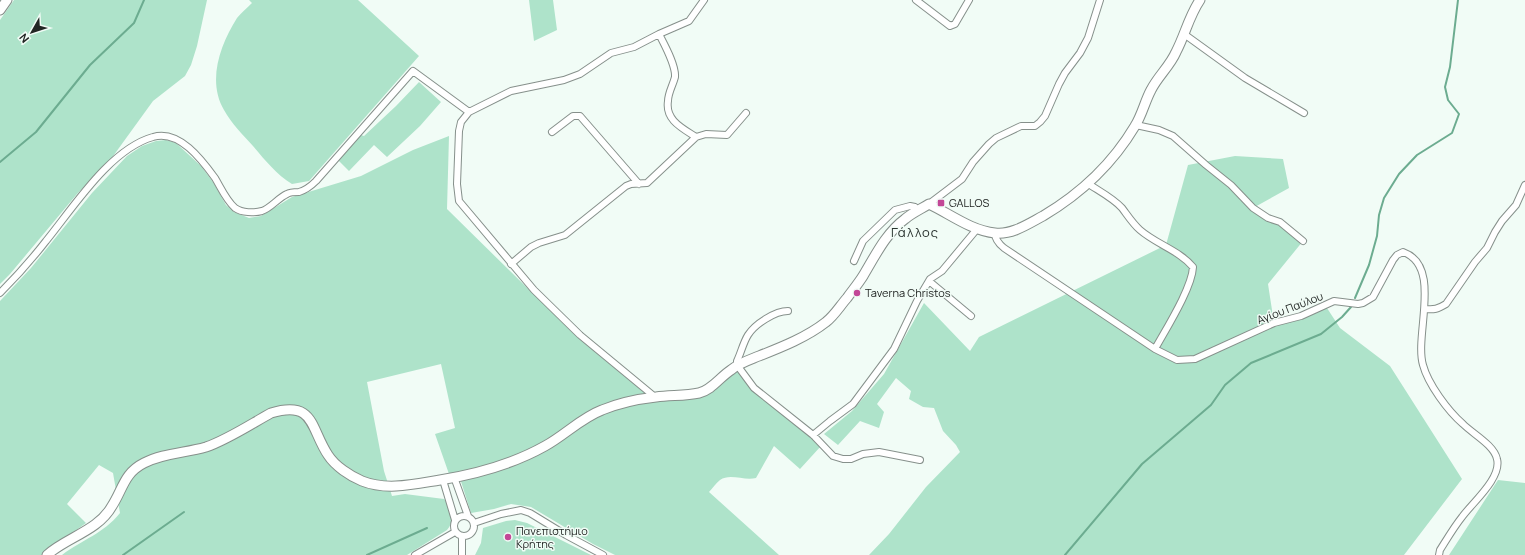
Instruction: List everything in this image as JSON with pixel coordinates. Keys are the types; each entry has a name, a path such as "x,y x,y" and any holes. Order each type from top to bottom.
{"street":[{"path":"0,10 7,0"},
{"path":"655,397 580,335 534,290 459,201 457,184 459,135 461,122 469,112 511,91 564,80 580,74 611,53 634,47 688,21 704,0"},
{"path":"916,0 950,26 955,24 969,0"},
{"path":"47,555 59,546 84,532 103,518 135,468 154,458 190,452 208,446 271,413 282,410 296,410 313,422 328,455 337,466 361,481 376,485 391,486 443,480 488,470 518,459 546,445 582,420 602,410 655,397 703,392 710,388 737,365 791,342 818,328 828,320 861,279 886,239 898,225 962,179 973,162 993,141 1004,133 1020,126 1035,126 1040,122 1045,116 1064,73 1080,53 1088,38 1100,0"},
{"path":"929,204 977,229 995,233 1005,233 1026,226 1055,209 1108,164 1136,125 1150,91 1176,53 1193,10 1200,0"},
{"path":"659,34 667,50 675,76 667,102 670,118 680,128 696,137"},
{"path":"1184,34 1245,78 1304,113"},
{"path":"0,293 47,241 79,198 114,160 134,145 154,136 164,136 180,141 205,165 230,203 237,209 247,212 261,211 287,194 307,188 316,181 413,71 469,112"},
{"path":"511,264 539,243 565,235 626,186 647,183 696,137 706,134 727,135 746,113"},
{"path":"552,132 573,116 580,116 639,184"},
{"path":"1136,125 1159,130 1173,136 1206,166 1230,185 1253,208 1268,218 1280,222 1302,241"},
{"path":"995,233 995,237 1004,248 1155,349 1177,310 1193,276 1193,267 1188,261 1140,230 1122,208 1113,200 1087,183"},
{"path":"1424,309 1434,310 1446,304 1475,262 1487,248 1498,226 1516,205 1525,185"},
{"path":"854,261 863,241 895,210 910,206 915,207 918,210"},
{"path":"813,435 853,404 870,383 894,349 917,301 929,281 942,271 977,229"},
{"name":"Αγίου Παύλου","path":"1155,349 1177,360 1195,359 1274,323 1301,316 1334,301 1358,304 1363,303 1373,297 1397,255 1403,252 1408,254 1416,261 1422,271 1424,280 1424,309 1421,350 1422,364 1428,378 1450,409 1464,425 1492,449 1497,458 1497,467 1490,484 1461,518 1440,550 1439,555"},
{"path":"929,281 971,316"},
{"path":"788,311 781,311 775,314 748,335 737,365 754,388 813,435 822,446 837,458 851,459 863,454 878,452 920,460"},
{"path":"443,480 455,520 453,527 455,532 462,536 469,535 472,533 474,523 468,516 454,477"},
{"path":"474,523 501,514 521,510 530,513 603,555"},
{"path":"455,520 460,516 468,516"},
{"path":"415,555 455,532"},
{"path":"462,536 462,555"}],"green space":[{"path":"14,0 207,0 197,46 191,65 185,76 153,101 111,159 77,194 0,284 0,20"},
{"path":"249,0 358,0 419,56 309,181 292,184 266,162 227,115 219,99 216,87 216,75 221,51 237,18 252,3"},
{"path":"529,0 553,0 557,30 534,41"},
{"path":"419,82 441,102 420,126 387,157 374,145 349,171 338,160 361,135 364,136"},
{"path":"449,136 447,209 577,337 645,393 656,400 691,398 738,370 821,446 800,469 774,446 756,478 724,478 720,480 709,492 779,555 615,555 593,544 531,507 511,504 471,513 458,472 449,474 435,434 455,428 441,364 367,382 384,471 392,496 405,494 444,499 452,514 451,523 447,530 407,555 62,555 107,526 120,513 113,473 99,465 67,504 86,523 42,555 0,555 0,301 31,268 92,193 127,156 142,146 156,141 166,140 176,143 201,166 213,182 226,205 234,212 249,218 261,216 292,197 361,176 413,150"},
{"path":"1235,156 1283,159 1289,188 1253,208 1280,222 1303,241 1268,284 1274,323 1325,305 1340,328 1390,366 1462,479 1404,555 869,555 889,534 926,487 960,452 956,445 943,431 934,408 923,407 909,399 911,391 896,378 877,404 884,412 879,428 860,421 838,445 824,434 852,411 884,374 924,303 970,351 979,337 1166,245 1188,165"},
{"path":"1498,480 1525,483 1525,555 1449,555"},
{"name":"Πανεπιστήμιο Κρήτης","path":"515,520 527,523 591,555 475,555 481,543 483,528 506,521"}],"waterway":[{"path":"0,162 36,132 90,65 134,23 144,0"},
{"path":"1355,298 1369,265 1377,236 1379,215 1384,198 1399,174 1417,155 1452,133 1459,114 1448,100 1445,87 1450,67 1458,0"},
{"path":"1065,555 1142,464 1211,405 1225,385 1251,363 1321,334 1342,317 1351,307"},
{"path":"123,555 184,512"},
{"path":"367,555 427,528"}],"place":[{"name":"GALLOS","path":"941,203"},
{"name":"Taverna Christos","path":"857,293"},
{"name":"Πανεπιστήμιο Κρήτης","path":"508,537"}],"district":[{"name":"Γάλλος","path":"915,232"}]}
